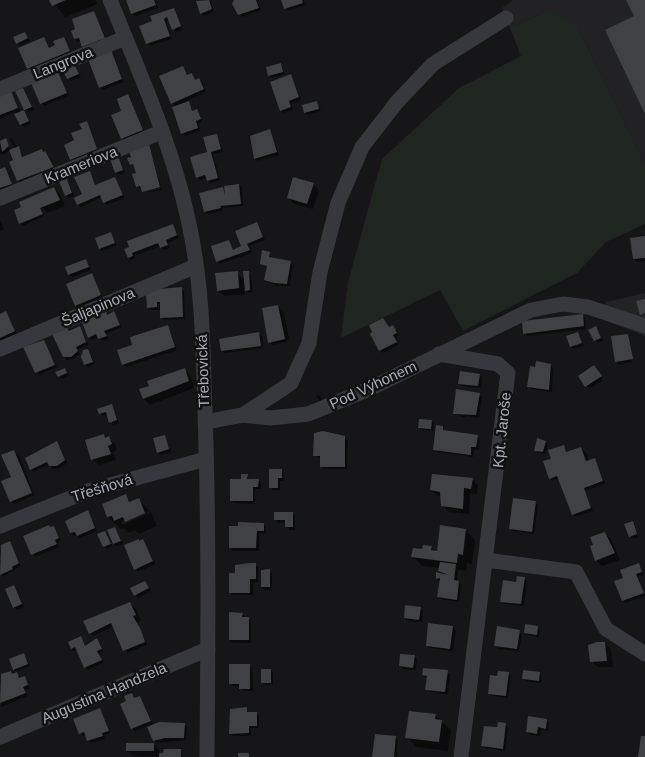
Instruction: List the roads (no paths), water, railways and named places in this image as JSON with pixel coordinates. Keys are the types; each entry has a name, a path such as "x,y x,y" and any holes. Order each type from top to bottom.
{"street":[{"name":"Třebovická","path":"110,0 162,132 179,184 196,266 201,313 206,458 208,757"},
{"path":"243,415 291,383 309,343 320,272 338,203 362,146 397,102 433,64 506,18"},
{"name":"Langrova","path":"0,89 126,38"},
{"name":"Krameriova","path":"0,198 162,132"},
{"name":"Šaljapinova","path":"0,349 196,266"},
{"name":"Pod Výhonem","path":"205,422 243,415 271,418 308,414 369,390 531,310 563,304 588,307 645,326"},
{"name":"Kpt. Jaroše","path":"439,354 498,364 508,373 461,757"},
{"name":"Třešňová","path":"0,526 88,491 206,458"},
{"path":"486,560 576,572 606,629 645,654"},
{"name":"Augustina Handzela","path":"0,737 208,649"}]}
